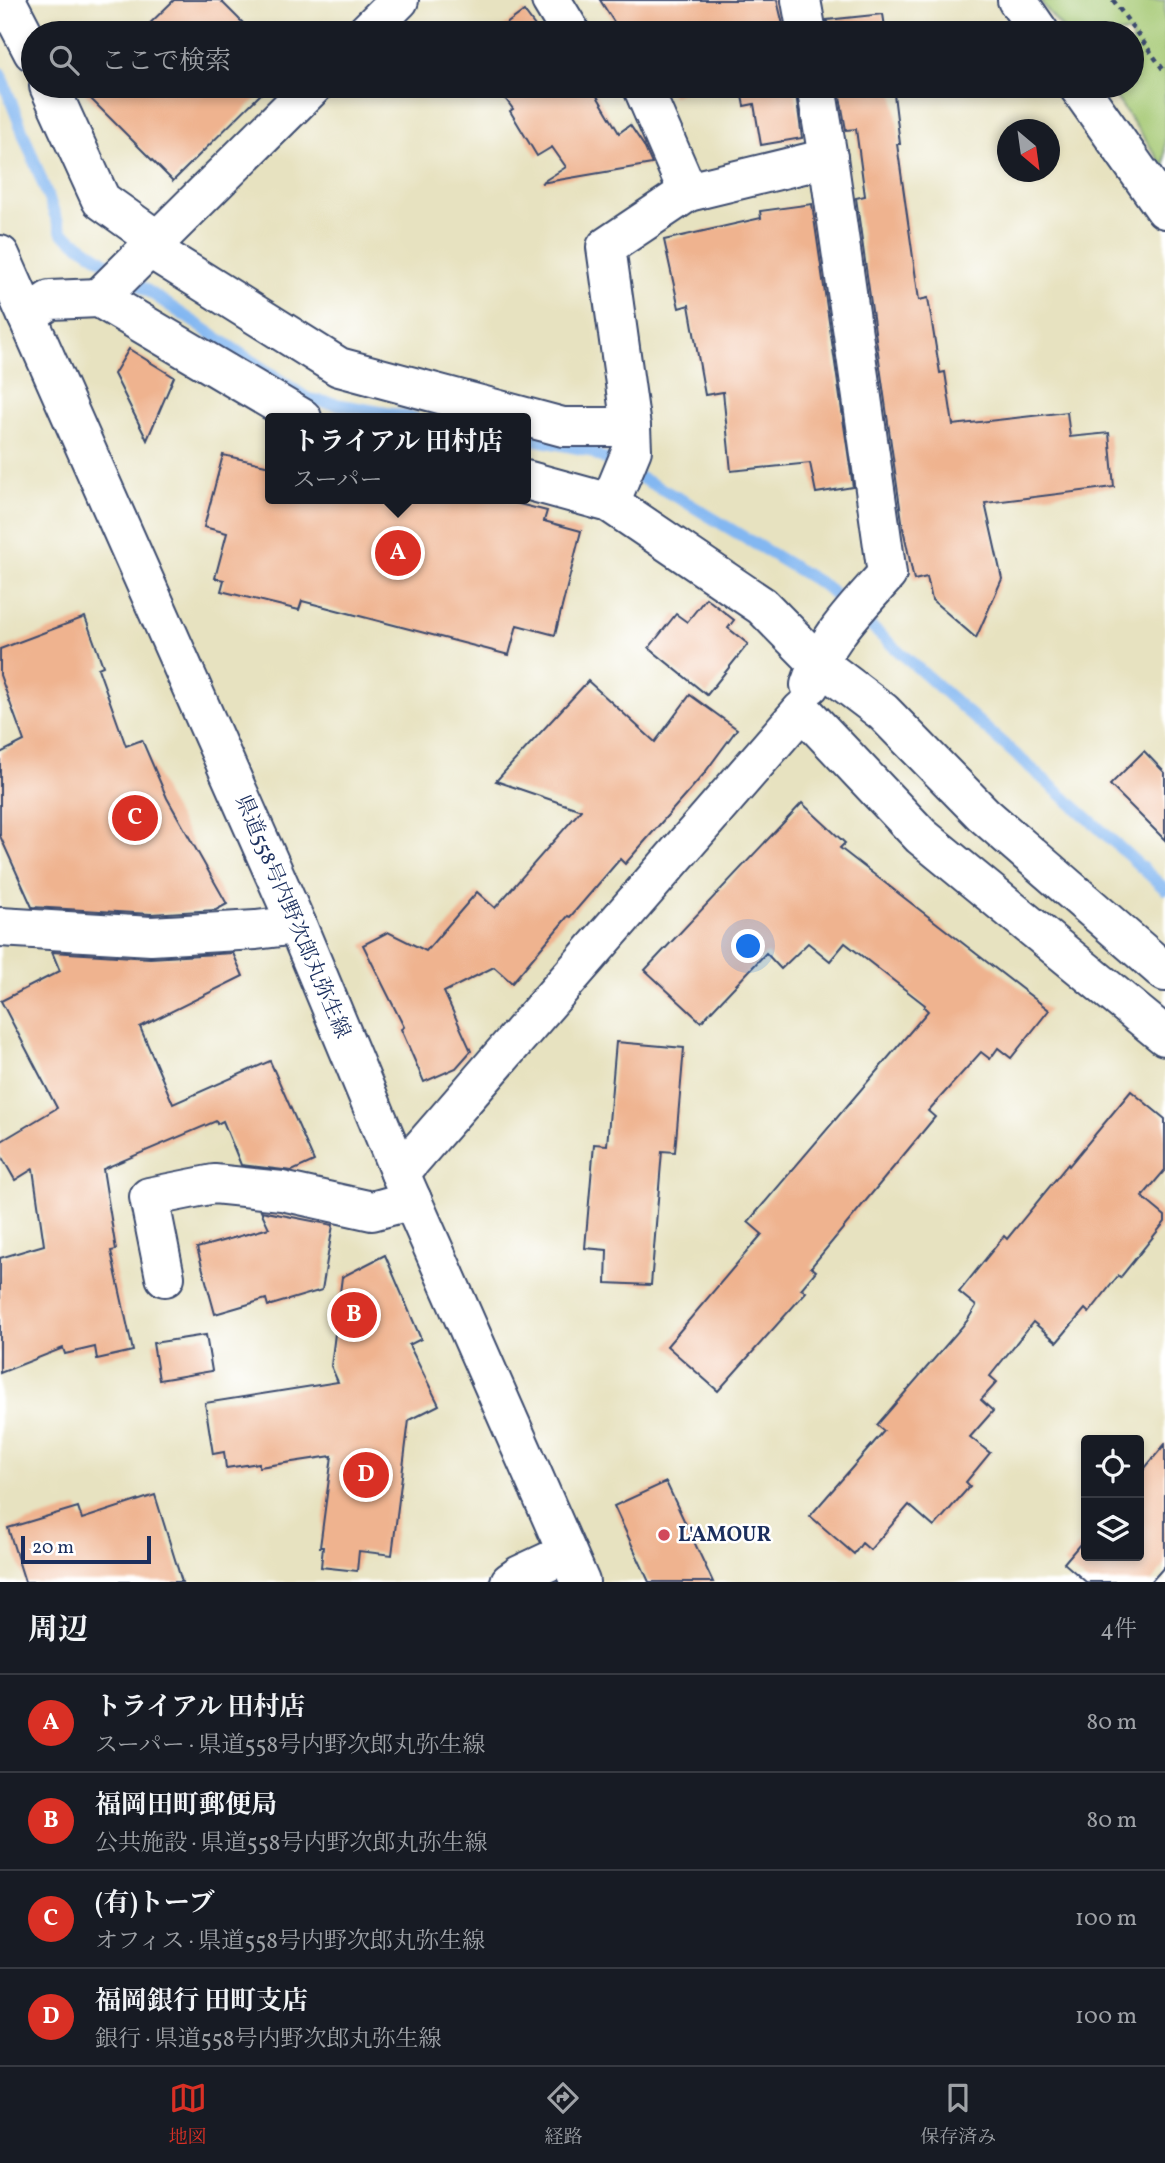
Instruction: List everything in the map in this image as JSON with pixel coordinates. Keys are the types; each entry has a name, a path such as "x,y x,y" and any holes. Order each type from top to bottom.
{"street":[{"path":"6,0 21,29"},
{"path":"378,21 399,0"},
{"path":"551,0 564,21"},
{"path":"801,0 805,21"},
{"path":"1017,0 1032,21"},
{"path":"54,98 101,200 150,247 339,367 511,413"},
{"path":"99,299 301,98"},
{"path":"647,98 688,192"},
{"path":"165,1277 149,1197 214,1184 282,1191 372,1211 406,1187 802,710 817,662 838,629 887,574 818,98"},
{"path":"1086,98 1165,209"},
{"path":"610,503 632,438 607,247 688,192 828,158"},
{"name":"県道558号内野次郎丸弥生線","path":"0,255 297,925 406,1187 573,1568"},
{"path":"27,316 50,300 99,299 293,413"},
{"path":"531,418 563,427 632,438"},
{"path":"531,481 610,503 762,606 817,662 883,712 982,814 1165,972"},
{"path":"802,710 921,836 1165,1036"},
{"path":"0,927 151,936 297,925"},
{"path":"510,1582 520,1575 573,1568"}],"path":[{"path":"1113,0 1128,21"},
{"path":"1144,43 1165,72"}],"green space":[{"path":"1039,0 1165,0 1165,168 1116,98 1144,98 1144,21 1056,21"}],"building":[{"path":"174,0 220,0 241,21 152,21"},
{"path":"600,0 777,0 782,21 613,21"},
{"path":"524,11 531,21 510,21"},
{"path":"883,14 884,21 827,21"},
{"path":"90,98 257,98 173,181"},
{"path":"505,98 598,98 619,133 630,125 652,164 541,183 566,167 552,147 537,156 510,111 513,109"},
{"path":"742,98 797,98 802,138 761,145 754,104 744,106"},
{"path":"840,98 894,98 900,144 897,144 919,300 928,298 940,373 945,372 953,425 1067,412 1070,437 1109,433 1114,487 985,503 1002,579 976,638 932,600 927,577 914,580 903,528 856,198 865,196 856,129 846,130"},
{"path":"812,204 853,487 816,493 810,463 731,471 723,392 705,395 689,305 679,308 664,240 761,218 760,211"},
{"path":"129,349 174,377 147,440 114,374"},
{"path":"223,455 265,465 265,504 519,504 547,511 544,521 581,531 555,635 517,625 509,655 302,601 299,610 221,591 224,580 215,578 227,533 204,527"},
{"path":"706,598 734,620 728,628 748,644 707,695 649,648 676,614 687,622"},
{"path":"85,617 103,666 98,668 126,746 142,740 167,798 227,904 216,910 151,914 32,907 0,836 0,753 24,741 0,675 0,649"},
{"path":"588,681 655,742 690,695 737,729 703,775 625,864 620,859 512,983 494,967 444,992 471,1051 456,1068 424,1082 401,1029 404,1027 363,945 388,932 426,951 477,892 495,908 581,810 496,781"},
{"path":"1144,751 1165,773 1165,840 1110,785"},
{"path":"802,803 845,843 840,848 1049,1010 1011,1058 998,1048 990,1059 981,1052 928,1111 935,1117 811,1267 816,1271 801,1289 806,1292 718,1391 667,1346 762,1234 748,1222 928,1011 925,1005 845,943 830,961 808,943 781,969 766,953 701,1022 645,970"},
{"path":"52,952 150,958 233,953 243,976 140,1027 173,1104 270,1061 314,1161 292,1171 241,1165 223,1121 217,1124 216,1121 103,1169 116,1250 111,1251 133,1351 97,1359 95,1347 65,1354 63,1348 0,1373 0,1258 44,1245 33,1169 15,1180 0,1154 0,1142 57,1108 1,1001 60,971"},
{"path":"616,1042 684,1048 675,1152 662,1151 651,1285 606,1283 607,1250 585,1248 594,1144 607,1145"},
{"path":"1131,1091 1165,1119 1165,1170 1142,1197 1165,1216 1165,1222 1089,1313 1085,1309 1057,1342 1033,1322 990,1376 997,1382 981,1400 993,1411 970,1437 990,1453 966,1482 970,1486 934,1527 909,1505 870,1550 862,1543 854,1554 810,1516 884,1431 877,1425 967,1321 976,1306 959,1292 1004,1236 1007,1239"},
{"path":"261,1211 333,1225 322,1290 268,1306 266,1299 215,1314 197,1248 269,1228"},
{"path":"385,1255 421,1339 409,1345 439,1405 409,1420 392,1555 359,1551 357,1571 321,1567 323,1547 320,1547 332,1456 259,1467 259,1463 226,1468 224,1452 213,1454 205,1403 338,1382 331,1366 342,1277"},
{"path":"206,1335 212,1371 159,1380 153,1343"},
{"path":"1165,1444 1165,1566 1151,1582 1086,1582 1064,1563 1081,1543 1081,1561 1144,1561 1144,1469"},
{"path":"666,1482 713,1582 649,1582 614,1506"},
{"path":"155,1495 182,1582 25,1582 8,1528 78,1507 82,1519"}],"waterway":[{"path":"0,73 62,233 308,399 386,413"},
{"path":"531,439 588,450 684,501 825,586 1165,889"}],"place":[{"name":"トライアル 田村店","path":"398,553"},
{"name":"(有)トーブ","path":"135,818"},
{"name":"福岡田町郵便局","path":"354,1315"},
{"name":"福岡銀行 田町支店","path":"366,1475"},
{"name":"L'AMOUR","path":"664,1535"}]}
